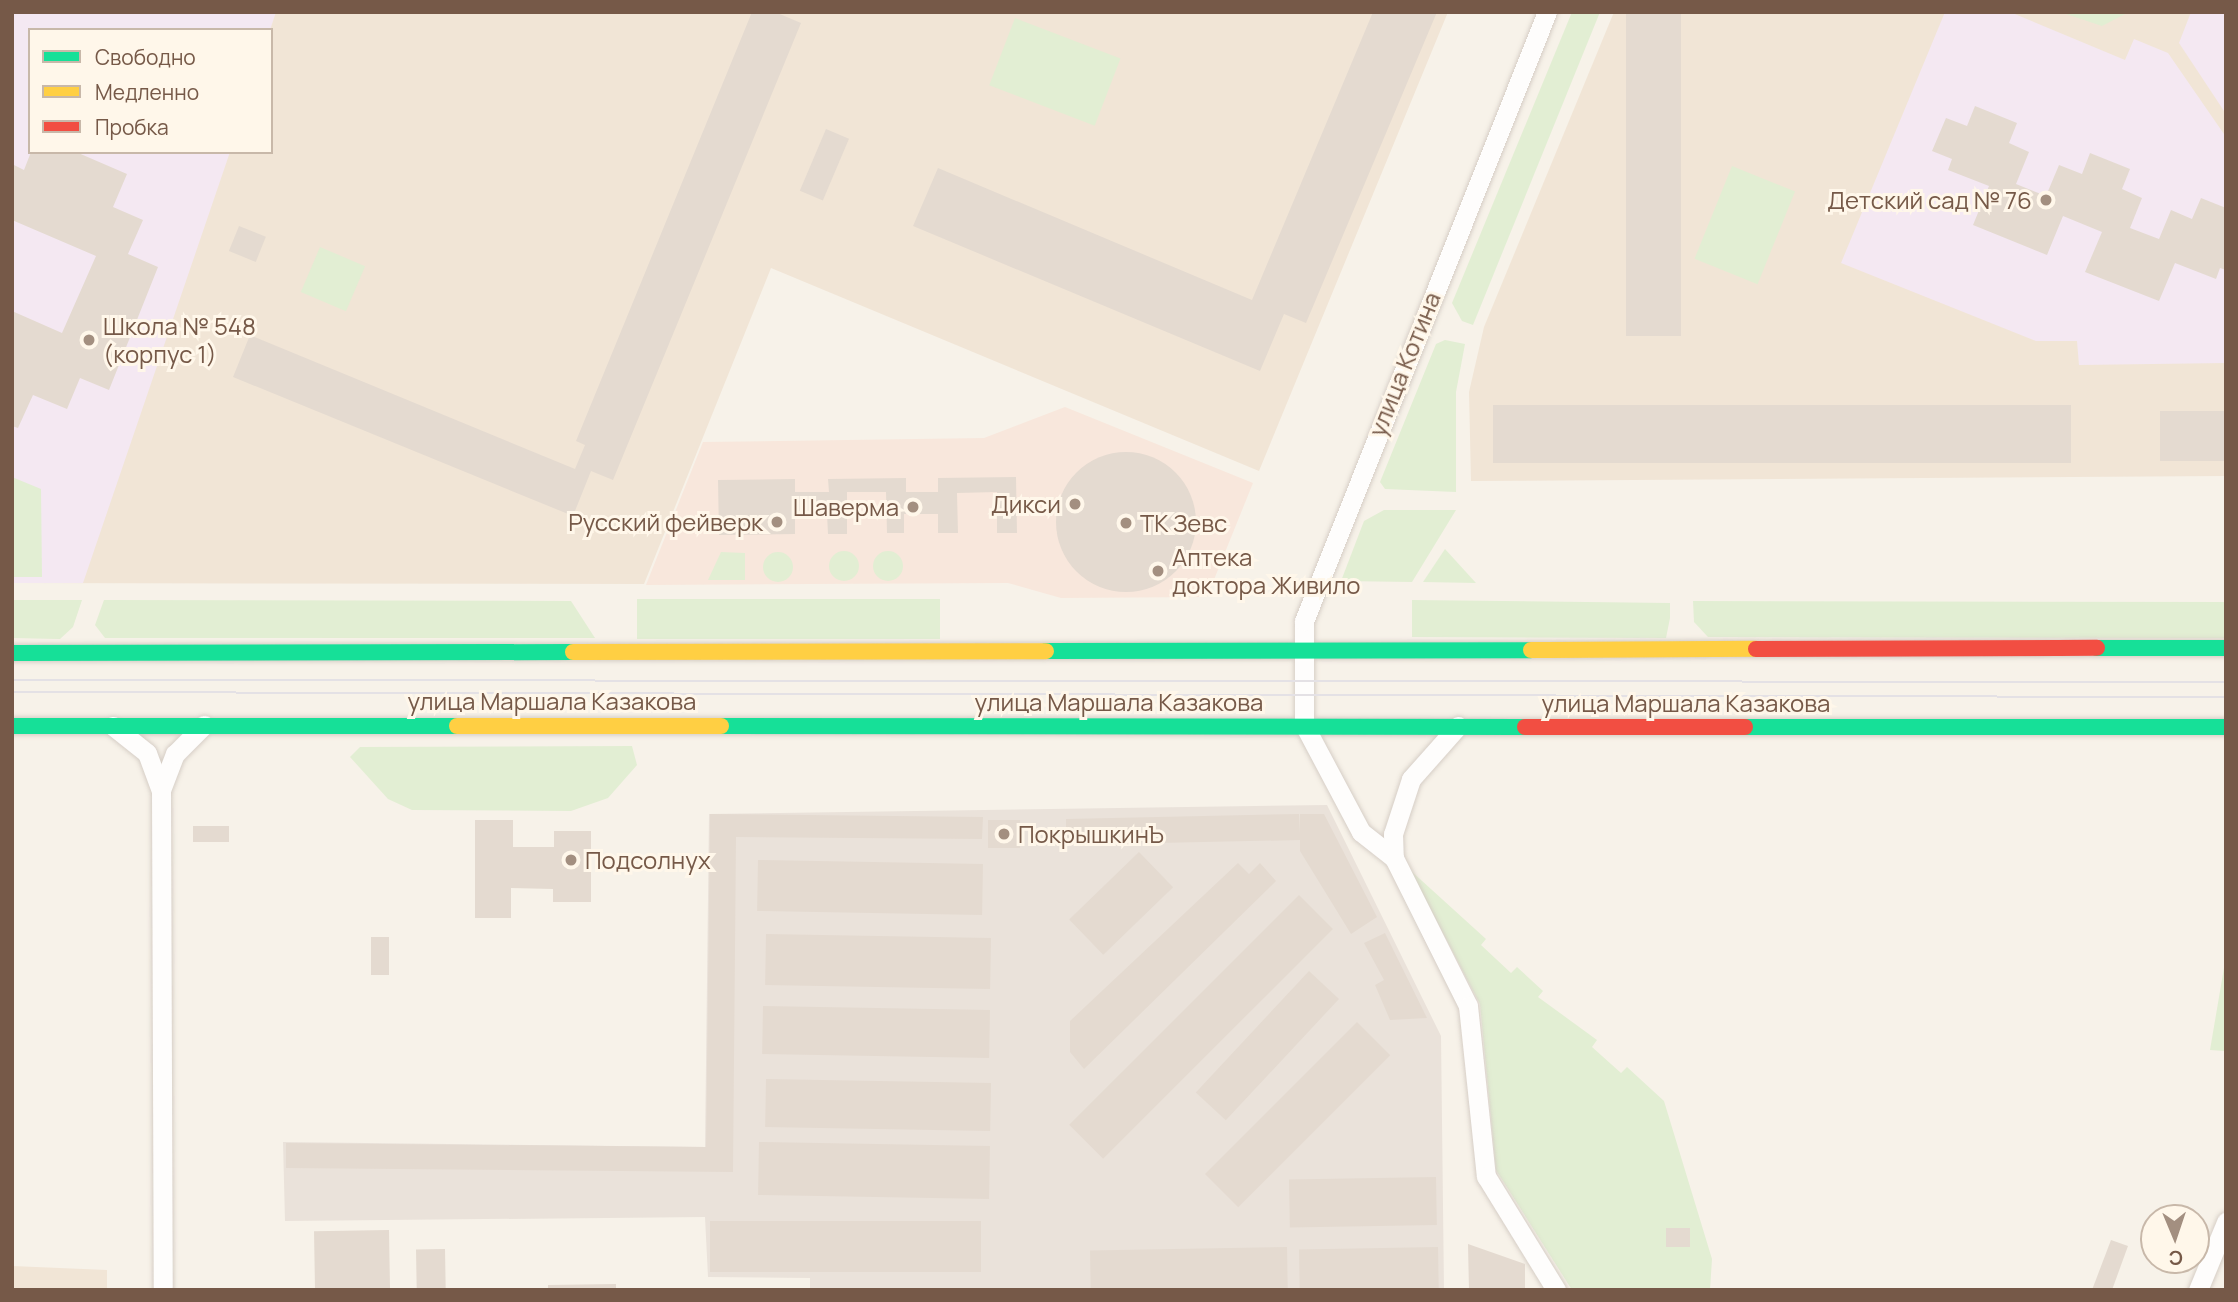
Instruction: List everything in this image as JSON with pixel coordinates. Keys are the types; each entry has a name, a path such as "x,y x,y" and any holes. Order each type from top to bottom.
{"main road":[{"name":"улица Маршала Казакова","path":"12,653 2226,648"},
{"name":"улица Маршала Казакова","path":"12,726 2226,727"}],"street":[{"name":"улица Котина","path":"1304,725 1303,650 1313,591 1547,12"},
{"path":"112,725 147,753 161,791 163,1290"},
{"path":"161,791 175,754 204,725"},
{"path":"1304,725 1361,832 1394,858 1468,1006 1486,1176 1556,1290"},
{"path":"1394,858 1396,821 1411,779 1458,726"},
{"path":"2198,1290 2226,1222"}],"shaded area":[{"path":"12,12 1448,12 1259,471 771,268 644,584 12,583"},
{"name":"Школа № 548 (корпус 1)","path":"12,12 276,12 271,28 28,28 28,154 229,154 83,583 12,583"},
{"path":"1614,12 2226,12 2226,476 1471,481 1469,392 1484,327"},
{"name":"Детский сад № 76","path":"1945,12 2010,12 2125,60 2134,39 2168,53 2226,137 2226,363 2079,365 2077,341 2036,341 1841,263"},
{"path":"2191,12 2226,12 2226,114 2179,43"},
{"path":"1065,407 1253,483 1207,597 1061,598 1008,583 646,585 703,442 984,438"},
{"path":"1327,805 1441,1036 1444,1290 810,1290 810,1278 708,1277 705,1217 285,1221 283,1142 705,1147 709,814"},
{"path":"12,1266 107,1270 107,1290 12,1290"}],"green space":[{"path":"1572,12 1600,12 1473,325 1462,321 1452,303"},
{"path":"2060,12 2129,12 2102,26"},
{"path":"1015,18 1120,58 1095,126 989,85"},
{"path":"1732,166 1795,191 1758,284 1695,259"},
{"path":"320,247 365,266 346,311 301,292"},
{"path":"1445,340 1465,344 1456,392 1456,492 1385,489 1380,482 1436,344"},
{"path":"12,477 41,489 42,577 12,577"},
{"path":"1384,510 1456,510 1412,582 1341,581 1364,521"},
{"path":"1445,549 1476,583 1423,582"},
{"path":"844,551 855,555 859,566 855,577 844,581 833,577 829,566 833,555"},
{"path":"888,551 899,555 903,566 899,577 888,581 877,577 873,566 877,555"},
{"path":"721,552 745,553 745,580 708,580"},
{"path":"778,552 784,553 792,561 792,573 784,581 778,582 772,581 764,573 763,567 764,561 772,553"},
{"path":"637,599 940,599 940,639 637,639"},
{"path":"12,600 82,600 73,627 60,639 12,638"},
{"path":"104,600 571,601 595,638 105,638 95,625"},
{"path":"1412,600 1670,603 1670,618 1666,638 1412,637"},
{"path":"1693,601 2226,602 2226,638 1708,637 1694,622"},
{"path":"632,746 637,765 608,798 571,811 412,810 388,799 350,757 360,747"},
{"path":"1410,870 1486,939 1481,945 1511,973 1517,967 1543,991 1538,997 1597,1040 1592,1047 1621,1073 1627,1067 1664,1101 1712,1259 1710,1290 1572,1290 1496,1170 1480,1004"},
{"path":"2226,956 2226,1051 2210,1050"}],"building":[{"path":"752,12 775,12 801,23 613,480 591,471 573,516 233,377 250,335 575,469 585,445 576,441"},
{"path":"1373,12 1437,12 1306,323 1284,314 1260,371 913,226 938,168 1252,300"},
{"path":"1626,12 1681,12 1681,336 1626,336"},
{"path":"1975,106 2017,123 2009,143 2029,152 2016,184 2046,196 2059,165 2082,174 2090,153 2130,169 2122,189 2142,198 2130,228 2159,239 2171,210 2192,219 2201,198 2226,208 2226,270 2220,268 2216,279 2175,263 2159,301 2085,272 2102,232 2063,216 2047,255 1973,225 1989,186 1948,170 1952,159 1932,151 1946,118 1967,126"},
{"path":"826,129 849,139 823,200 800,191"},
{"path":"30,154 81,154 127,174 113,207 143,220 128,254 158,267 109,390 80,378 67,409 33,395 18,428 12,426 12,311 62,333 96,256 12,220 12,164 24,170"},
{"path":"239,226 266,237 256,262 229,251"},
{"path":"1493,405 2071,405 2071,463 1493,463"},
{"path":"2160,411 2226,411 2226,461 2160,461"},
{"name":"ТК Зевс","path":"1126,452 1153,457 1176,472 1191,495 1196,522 1191,549 1176,572 1153,587 1126,592 1099,587 1076,572 1061,549 1056,522 1061,495 1076,472 1099,457"},
{"path":"1016,477 1017,533 997,533 997,492 957,493 958,533 938,533 938,514 904,514 904,533 887,533 886,492 847,492 847,534 828,534 827,514 795,514 795,534 719,535 718,480 795,479 795,492 829,492 828,479 906,478 906,492 938,492 938,478"},
{"path":"710,814 983,817 982,839 736,837 733,1172 286,1168 286,1143 706,1147"},
{"path":"1299,814 1299,834 1300,814 1324,814 1377,917 1351,934 1300,851 1300,840 1066,845 1066,819"},
{"path":"475,820 513,820 513,847 554,847 554,831 591,831 591,902 553,902 553,889 511,888 511,918 475,918"},
{"name":"ПокрышкинЪ","path":"988,820 1020,820 1020,848 988,848"},
{"path":"193,826 229,826 229,842 193,842"},
{"path":"1139,852 1173,887 1103,955 1069,919"},
{"path":"758,860 983,864 982,915 757,911"},
{"path":"1238,863 1249,874 1260,863 1276,881 1084,1069 1070,1052 1070,1021"},
{"path":"1299,895 1333,929 1103,1159 1069,1125"},
{"path":"1385,933 1427,1018 1390,1020 1375,985 1384,980 1364,943"},
{"path":"766,934 991,938 990,989 765,985"},
{"path":"371,937 389,937 389,975 371,975"},
{"path":"1309,971 1339,999 1226,1120 1196,1092"},
{"path":"763,1006 990,1010 989,1058 762,1054"},
{"path":"1357,1022 1390,1055 1238,1207 1205,1174"},
{"path":"766,1079 991,1083 990,1131 765,1127"},
{"path":"759,1142 990,1146 989,1199 758,1195"},
{"path":"1436,1177 1437,1225 1290,1228 1289,1180"},
{"path":"710,1221 981,1221 981,1272 710,1272"},
{"path":"1666,1228 1690,1228 1690,1247 1666,1247"},
{"path":"389,1230 390,1290 315,1290 314,1231"},
{"path":"2111,1240 2128,1246 2112,1290 2092,1290"},
{"path":"1468,1244 1525,1264 1525,1290 1469,1290"},
{"path":"1287,1247 1288,1290 1091,1290 1090,1250"},
{"path":"1438,1247 1439,1290 1300,1290 1299,1249"},
{"path":"445,1249 446,1290 417,1290 416,1250"},
{"path":"616,1284 616,1290 548,1290 548,1285"}],"tram line":[{"path":"12,680 2226,682"},
{"path":"12,692 2226,697"}],"traffic: fast":[{"path":"2097,648 2226,648"},
{"path":"1046,651 1531,650"},
{"path":"12,653 573,652"},
{"path":"12,726 457,726"},
{"path":"721,726 1525,727"},
{"path":"1745,727 2226,727"}],"traffic: slow":[{"path":"1531,650 1756,649"},
{"path":"573,652 1046,651"},
{"path":"457,726 721,726"}],"traffic: jam":[{"path":"1756,649 2097,648"},
{"path":"1525,727 1745,727"}],"place":[{"name":"Детский сад № 76","path":"2046,200"},
{"name":"Школа № 548 (корпус 1)","path":"89,340"},
{"name":"Дикси","path":"1075,504"},
{"name":"Шаверма","path":"913,507"},
{"name":"Русский фейверк","path":"777,522"},
{"name":"ТК Зевс","path":"1126,523"},
{"name":"Аптека доктора Живило","path":"1158,571"},
{"name":"ПокрышкинЪ","path":"1004,834"},
{"name":"Подсолнух","path":"571,860"}]}
